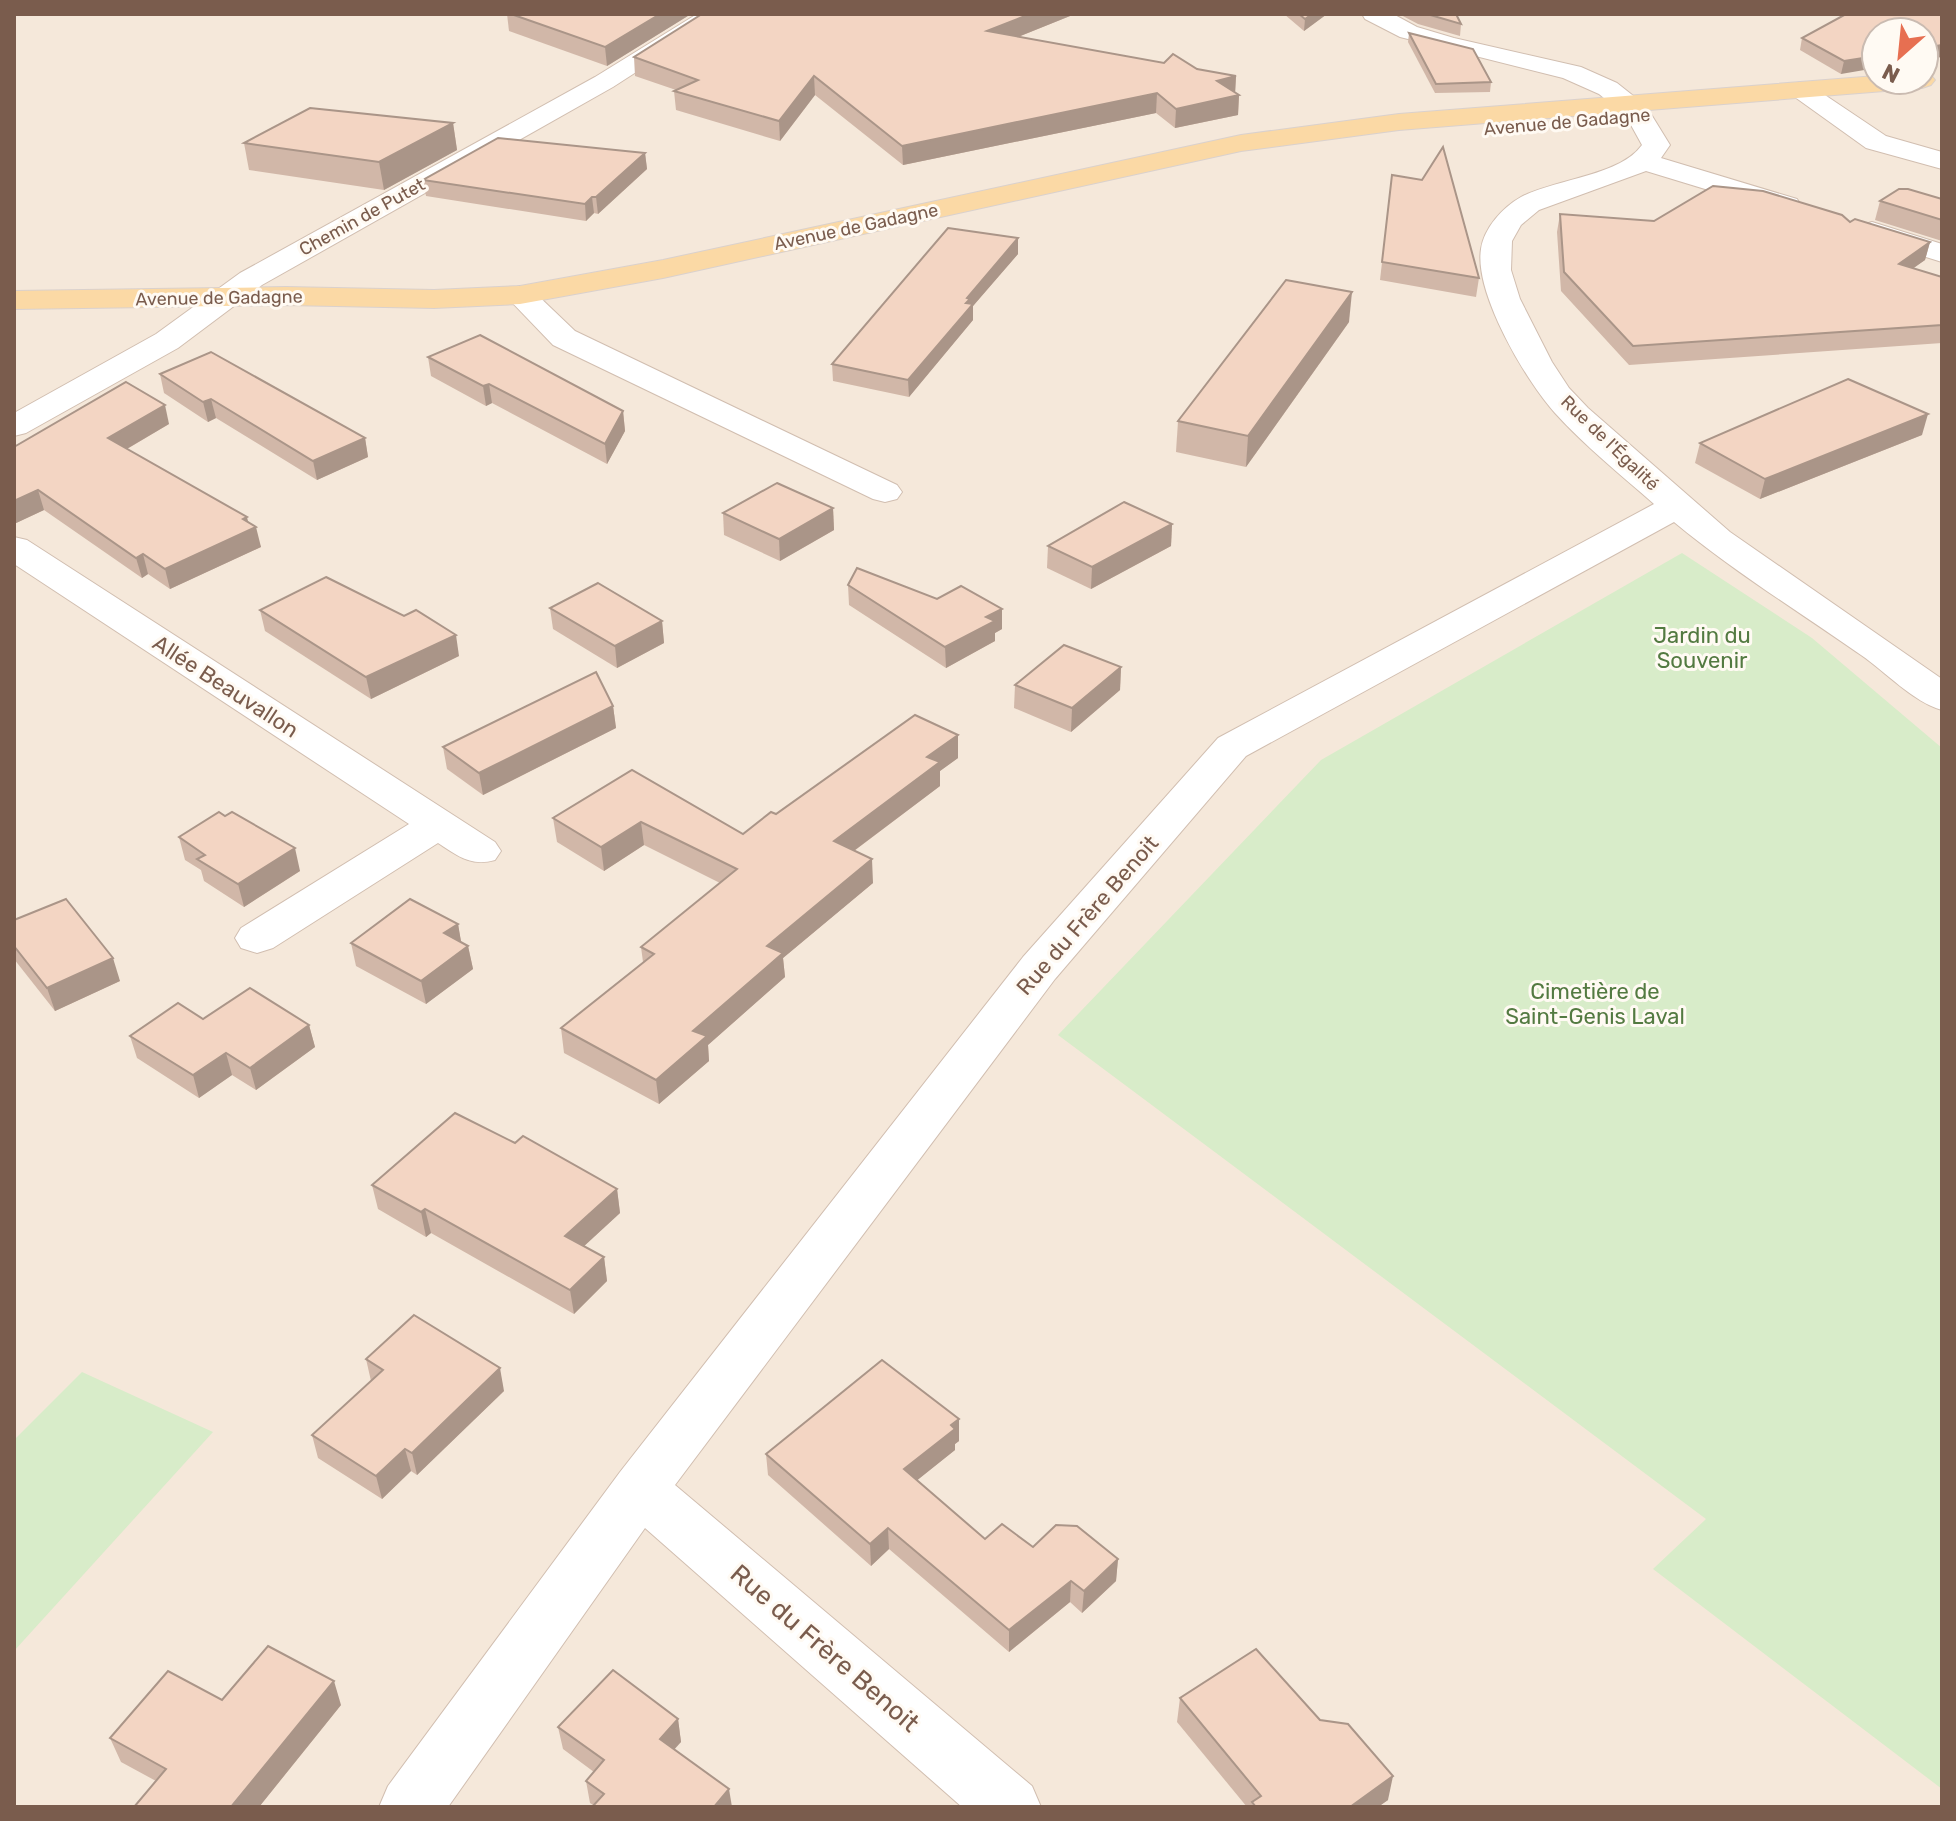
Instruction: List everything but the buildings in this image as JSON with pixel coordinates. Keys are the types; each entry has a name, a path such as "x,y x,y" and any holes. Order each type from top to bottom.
{"main road":[{"name":"Avenue de Gadagne","path":"1809,96 1860,89"},
{"name":"Avenue de Gadagne","path":"14,300 434,299 520,295 663,269 1192,155 1635,110 1942,89"}],"street":[{"name":"Chemin de Putet","path":"14,426 142,355 230,298 251,279 604,82 714,14"},
{"path":"1374,14 1433,41 1586,77 1635,110 1656,145 1643,161 1807,212"},
{"path":"1809,96 1876,142 1942,161"},
{"name":"Rue de l'Égalité","path":"1643,161 1615,174 1543,197 1507,223 1498,238 1495,267 1498,283 1535,362 1566,405 1677,506 1735,552 1899,661 1942,698"},
{"path":"1852,225 1942,253"},
{"path":"520,295 564,338 885,492"},
{"path":"14,417 178,298"},
{"name":"Rue du Frère Benoit","path":"411,1807 640,1489 1039,968 1232,747 1677,506"},
{"name":"Allée Beauvallon","path":"14,548 480,851"},
{"path":"257,938 438,824"},
{"name":"Rue du Frère Benoit","path":"640,1489 1009,1807"}],"shaded area":[{"path":"14,14 1942,14 1942,1807 14,1807"}],"green space":[{"name":"Cimetière de Saint-Genis Laval","path":"1682,553 1812,638 1942,748 1942,1789 1653,1569 1706,1519 1058,1035 1321,760"},
{"path":"82,1372 213,1432 14,1651 14,1440"}],"park label":[{"name":"Jardin du Souvenir","path":"1702,648"}]}
